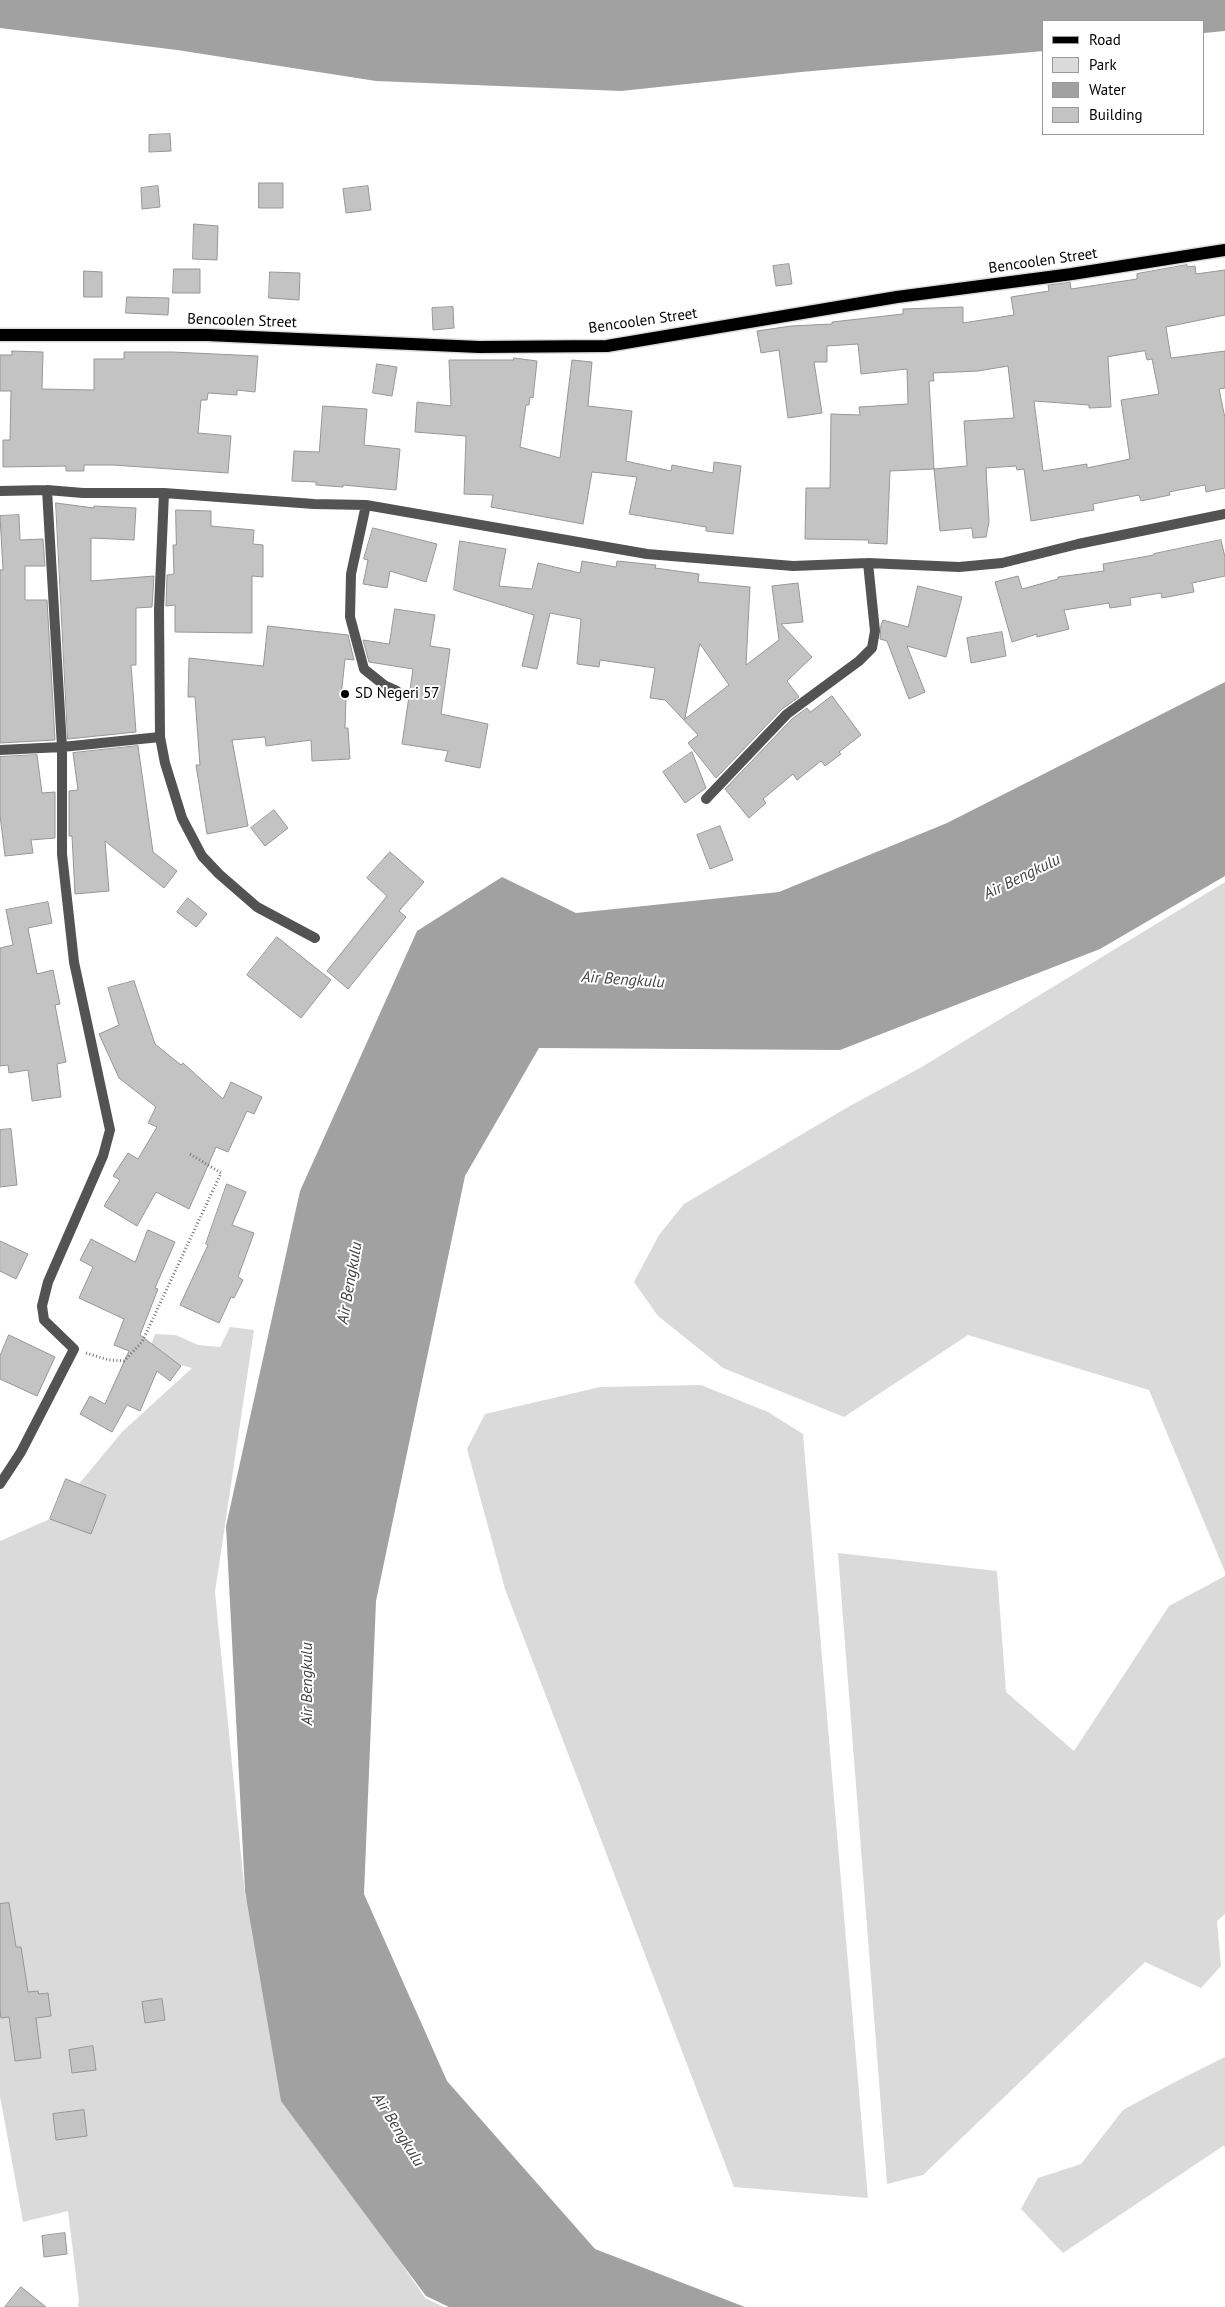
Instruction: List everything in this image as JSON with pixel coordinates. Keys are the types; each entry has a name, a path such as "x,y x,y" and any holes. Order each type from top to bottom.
{"main road":[{"name":"Bencoolen Street","path":"0,335 206,335 479,347 607,346 896,297 1072,274 1225,250"}],"street":[{"path":"0,1484 21,1452 74,1349 44,1320 42,1306 48,1282 103,1156 110,1130 74,962 62,854 62,747 47,490"},
{"path":"0,491 47,490 83,493 164,493 314,504 366,505 647,554 793,566 868,563 959,568 1002,563 1078,544 1225,514"},
{"path":"164,493 159,609 160,737 165,763 182,818 202,856 219,874 257,907 314,938"},
{"path":"366,505 351,574 350,617 364,669 384,685 397,691"},
{"path":"706,799 787,714 859,661 872,648 874,631 868,563"},
{"path":"0,750 62,747 160,737"}],"path":[{"path":"74,1349 109,1360 124,1361 142,1342 221,1173 190,1154"}],"green space":[{"path":"1225,882 1225,1572 1149,1390 968,1335 844,1417 723,1368 658,1316 634,1282 659,1235 684,1204 848,1107 920,1068"},
{"path":"230,1327 254,1330 215,1592 245,1895 339,2172 425,2298 444,2307 78,2307 79,2300 68,2211 23,2222 0,2096 0,1541 50,1519 122,1432 192,1368 165,1361 151,1345 155,1334 176,1335 198,1345 220,1347"},
{"path":"701,1385 768,1412 803,1434 868,2198 734,2187 505,1589 467,1449 485,1414 600,1387"},
{"path":"838,1553 997,1571 1006,1692 1074,1751 1169,1606 1225,1576 1225,1914 1217,1921 1221,1966 1201,1988 1145,1962 923,2175 887,2184"},
{"path":"1225,2057 1225,2147 1223,2146 1063,2253 1021,2209 1038,2178 1081,2164 1123,2110"}],"water":[{"path":"0,0 1225,0 1225,31 1205,33 1205,20 1042,20 1042,51 801,72 621,91 376,81 177,50 0,28"},
{"name":"Air Bengkulu","path":"1225,682 1225,876 1100,949 840,1050 539,1048 465,1176 376,1601 364,1894 447,2081 595,2249 745,2307 449,2307 426,2296 281,2101 245,1891 226,1526 300,1191 417,931 502,877 576,913 779,892 947,823"}],"building":[{"path":"170,134 171,151 149,152 149,135"},
{"path":"259,183 283,183 283,208 259,208"},
{"path":"158,186 160,207 142,209 141,188"},
{"path":"368,186 371,210 346,213 343,189"},
{"path":"194,224 218,226 217,260 193,259"},
{"path":"789,264 792,284 776,286 773,266"},
{"path":"1187,265 1187,267 1195,266 1196,274 1225,270 1225,315 1166,327 1171,358 1225,351 1225,388 1219,389 1225,418 1225,488 1206,492 1205,485 1169,492 1170,495 1141,501 1139,495 1093,504 1094,510 1031,521 1024,469 1017,470 1016,466 986,468 989,522 986,537 973,538 972,528 940,531 934,469 890,471 887,544 868,543 869,540 805,539 806,488 830,488 831,414 860,415 859,407 908,404 907,369 861,374 858,344 827,346 827,362 814,362 822,413 788,418 779,350 761,353 757,331 791,326 832,324 832,322 903,314 903,309 963,307 963,323 1014,315 1011,297 1049,291 1048,285 1070,282 1071,289 1137,279 1137,274","holes":["1145,351 1147,360 1152,359 1159,394 1121,400 1130,459 1087,468 1087,464 1043,471 1034,401 1089,405 1089,408 1111,407 1108,357","1008,366 1014,418 964,421 967,466 934,469 929,381 934,381 933,373 978,371"]},
{"path":"174,269 200,269 200,293 173,293"},
{"path":"84,271 102,272 102,297 84,297"},
{"path":"270,272 300,273 299,300 269,298"},
{"path":"127,297 169,298 168,315 126,313"},
{"path":"453,307 454,328 433,330 432,308"},
{"path":"12,351 43,352 42,389 94,390 94,359 124,359 124,352 258,356 255,392 237,390 237,395 208,393 207,400 201,400 198,433 231,436 228,473 113,465 84,465 84,471 66,471 66,466 3,467 3,440 10,440 11,391 0,391 0,355 12,355"},
{"path":"514,358 537,361 533,398 530,397 529,405 526,405 520,447 560,458 572,360 592,362 588,406 632,411 626,461 671,471 672,465 713,473 714,462 741,466 733,534 706,531 706,527 629,514 637,477 592,472 583,524 491,507 493,495 464,494 466,436 415,432 417,402 451,406 449,360 513,360"},
{"path":"377,364 397,367 392,396 373,393"},
{"path":"323,406 367,409 364,445 400,449 396,490 343,485 343,487 316,485 316,482 292,481 294,451 319,452"},
{"path":"56,503 94,508 94,506 136,508 134,540 91,538 91,581 154,576 152,607 136,608 136,665 131,665 136,732 68,739"},
{"path":"176,510 211,511 211,526 254,530 253,544 263,545 263,577 252,576 252,633 175,632 175,605 166,606 167,575 174,574 173,545 176,545"},
{"path":"19,515 20,540 43,539 45,566 25,566 25,600 47,600 55,740 0,743 0,570 3,570 0,516"},
{"path":"373,528 437,544 426,582 390,571 387,588 363,584 368,560 364,559"},
{"path":"1221,540 1225,557 1225,576 1192,583 1194,592 1162,598 1161,593 1130,598 1131,605 1110,608 1109,603 1064,610 1069,629 1037,637 1037,634 1012,642 995,582 1018,576 1022,589 1058,579 1058,577 1104,571 1103,564"},
{"path":"460,541 506,549 499,586 532,589 538,563 580,573 582,561 616,567 617,561 656,565 655,568 699,574 698,582 750,587 746,665 779,640 772,586 798,583 803,622 781,624 812,657 787,681 799,697 782,709 716,778 688,743 698,735 665,700 650,698 655,668 600,660 599,667 577,664 581,619 550,613 537,669 522,666 534,615 454,590","holes":["700,644 729,685 685,719"]},
{"path":"918,586 962,597 946,657 907,646 925,692 909,699 887,641 880,639 881,625 883,620 908,627"},
{"path":"395,609 435,615 430,646 450,649 441,714 488,724 480,768 445,761 448,751 402,744 413,669 369,662 363,640 389,644"},
{"path":"268,626 348,635 354,660 345,659 341,697 346,697 345,728 348,728 350,759 312,761 311,740 266,746 265,737 232,740 248,826 207,834 196,765 200,765 195,697 188,697 189,658 263,666"},
{"path":"1002,632 1006,656 971,663 967,638"},
{"path":"832,696 861,735 825,766 821,761 797,780 793,774 763,799 766,803 749,818 725,789 792,719 807,708 810,712"},
{"path":"138,746 153,852 177,871 164,888 105,841 109,891 75,894 72,836 69,836 69,791 78,790 73,753"},
{"path":"692,752 706,788 685,803 663,772"},
{"path":"37,755 42,793 55,792 55,838 31,840 33,853 5,856 0,815 0,757"},
{"path":"274,810 288,828 265,846 251,828"},
{"path":"720,826 733,860 710,869 697,835"},
{"path":"390,852 424,882 399,911 406,917 348,989 327,971 387,896 367,878"},
{"path":"188,898 207,914 196,927 177,912"},
{"path":"48,902 52,923 28,928 37,974 53,970 60,1004 55,1005 66,1062 57,1064 61,1097 32,1101 28,1070 9,1073 8,1065 0,1066 0,948 13,945 6,910"},
{"path":"277,937 331,980 301,1018 247,975"},
{"path":"134,981 155,1044 181,1065 183,1063 223,1099 231,1082 262,1097 254,1114 247,1111 228,1152 216,1147 189,1209 156,1192 137,1226 104,1206 120,1180 113,1176 128,1153 138,1159 157,1127 148,1123 156,1107 119,1078 99,1034 119,1025 108,988"},
{"path":"11,1129 17,1185 0,1187 0,1130"},
{"path":"227,1184 246,1192 232,1225 254,1233 238,1277 243,1280 234,1298 231,1297 219,1323 180,1305 208,1245 206,1244"},
{"path":"148,1230 175,1242 155,1288 158,1289 140,1335 181,1366 170,1381 157,1371 140,1411 127,1405 112,1432 80,1414 90,1396 105,1404 129,1351 114,1345 124,1319 79,1298 93,1267 80,1260 91,1239 135,1262"},
{"path":"0,1241 28,1254 16,1279 0,1271"},
{"path":"9,1335 55,1357 37,1396 0,1379 0,1356"},
{"path":"66,1479 106,1495 91,1534 50,1519"},
{"path":"9,1903 16,1947 21,1947 28,1992 48,1993 51,2016 36,2018 41,2058 15,2061 9,2017 1,2018 0,1904"},
{"path":"162,1999 165,2020 145,2023 142,2002"},
{"path":"93,2046 96,2070 72,2073 69,2050"},
{"path":"84,2110 87,2136 56,2140 53,2114"},
{"path":"65,2233 67,2254 44,2257 42,2236"},
{"path":"21,2287 46,2307 5,2307"}],"place":[{"name":"SD Negeri 57","path":"345,694"}]}
